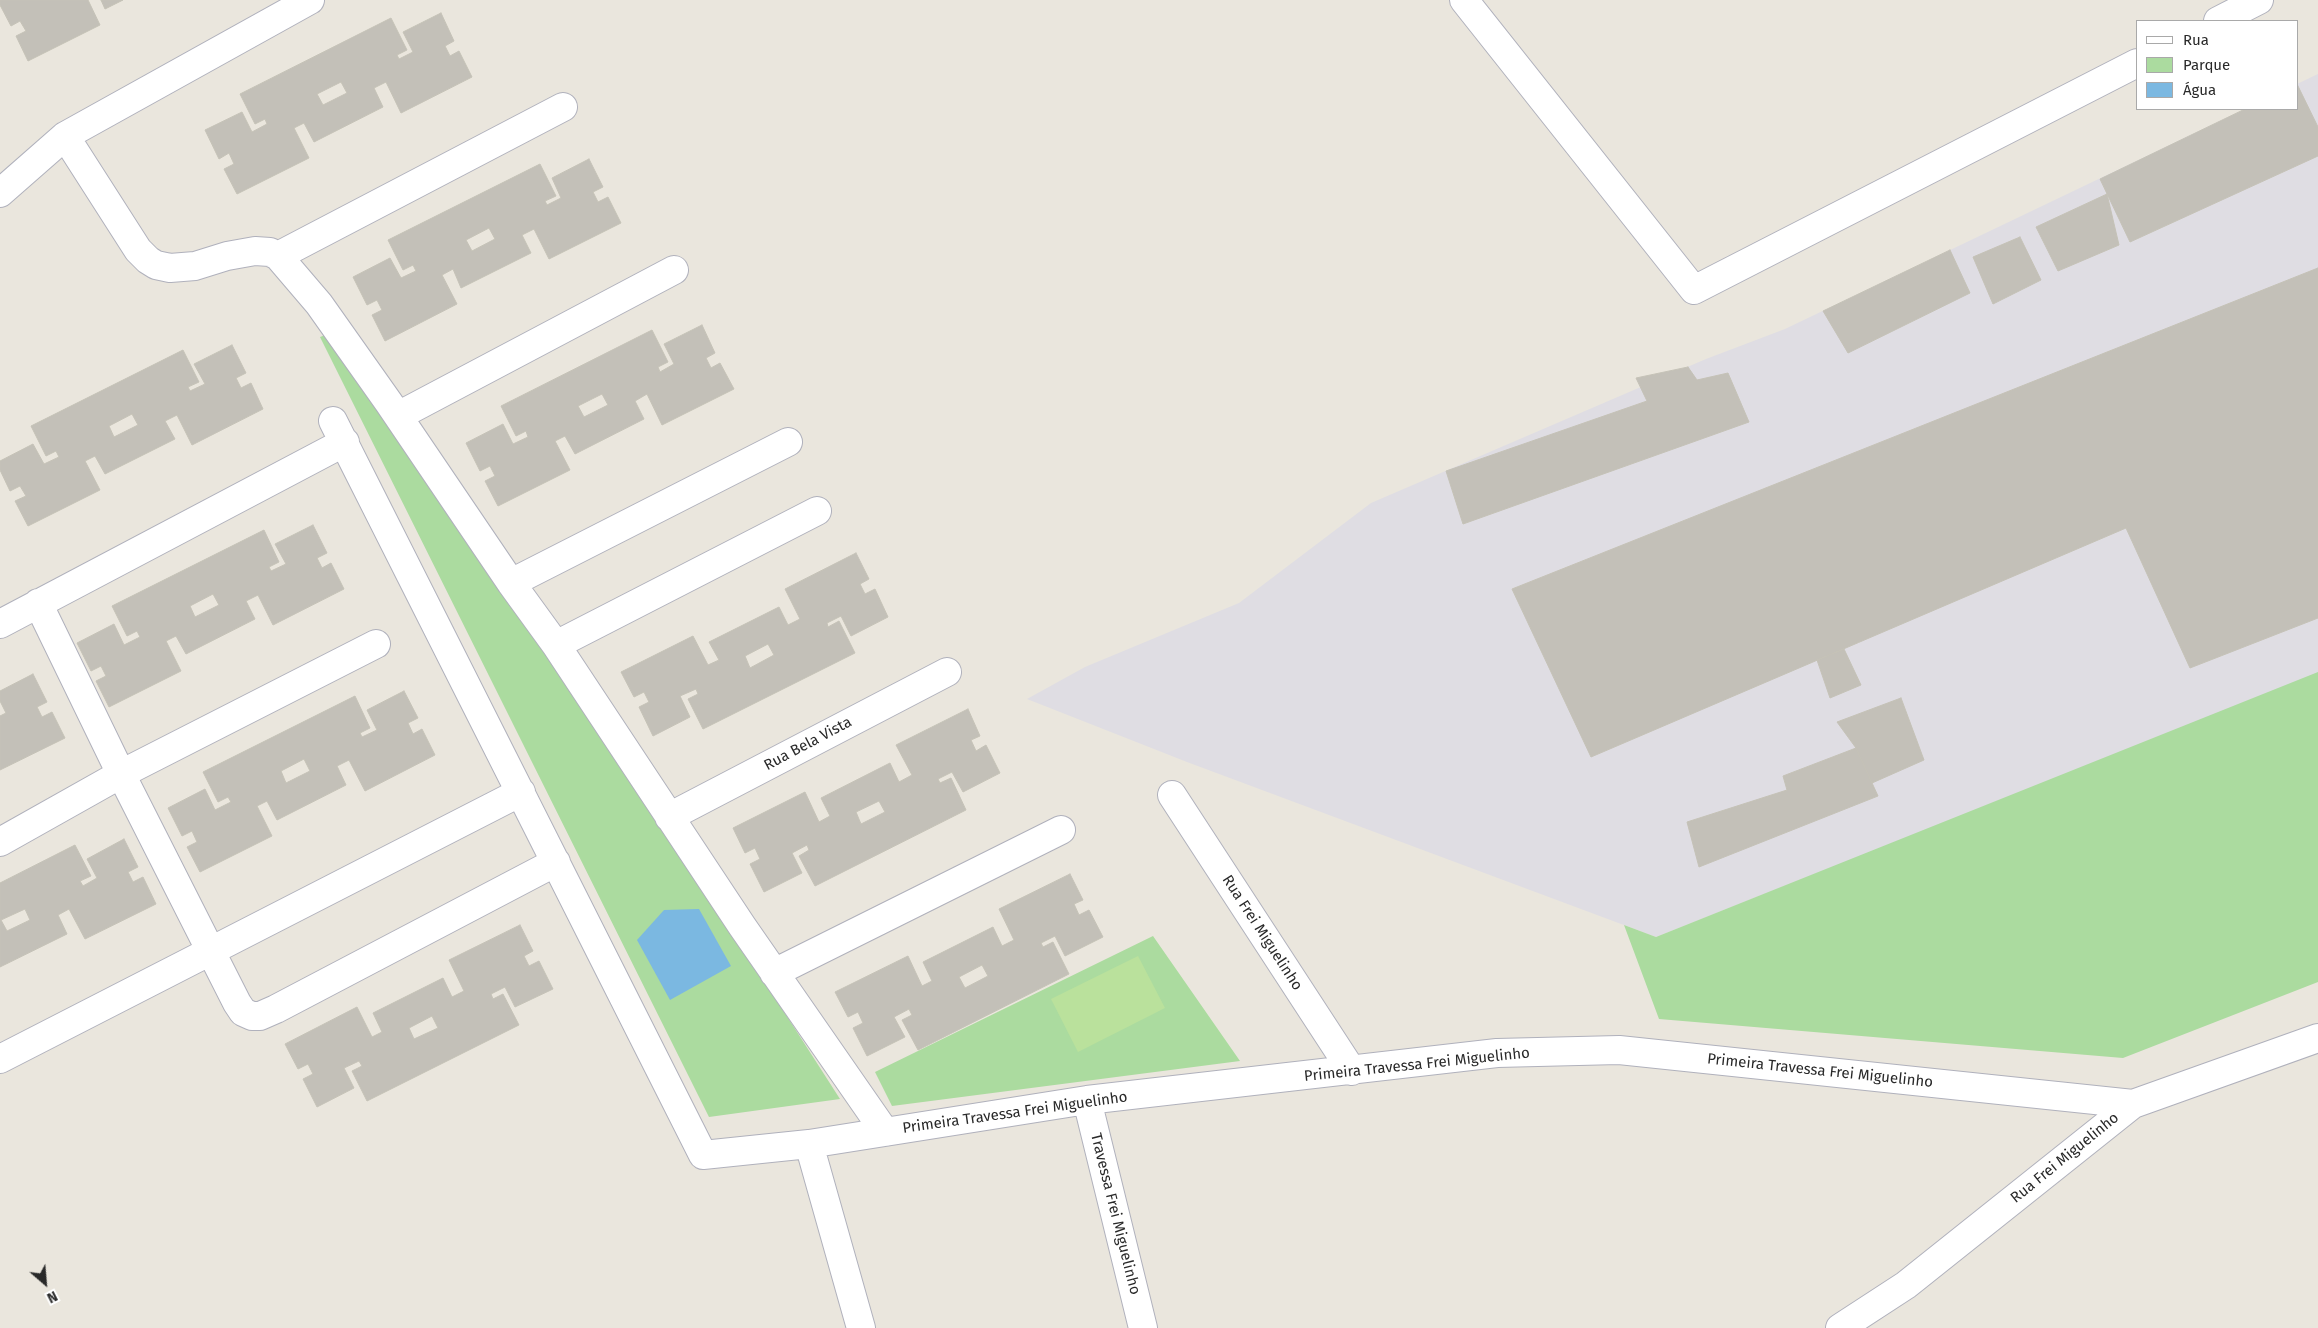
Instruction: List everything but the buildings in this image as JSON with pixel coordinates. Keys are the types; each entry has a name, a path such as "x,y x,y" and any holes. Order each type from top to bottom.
{"street":[{"path":"0,193 66,136 310,0"},
{"path":"1464,0 1694,290 2136,64"},
{"path":"2220,20 2259,0"},
{"path":"278,256 563,107"},
{"path":"66,136 138,250 156,266 170,268 195,266 227,256 254,251 270,252 278,256 318,304 398,416 511,583 556,645 774,973 885,1132"},
{"path":"398,416 674,270"},
{"path":"0,624 38,602 339,432 556,862 260,1016 252,1016 244,1012 210,950 121,774 38,602"},
{"path":"511,583 788,442"},
{"path":"556,645 817,511"},
{"path":"0,842 121,774 376,644"},
{"name":"Rua Bela Vista","path":"669,817 947,672"},
{"path":"0,1058 520,792"},
{"name":"Rua Frei Miguelinho","path":"1172,795 1352,1071"},
{"path":"774,973 1061,830"},
{"name":"Primeira Travessa Frei Miguelinho","path":"556,862 703,1154 809,1144 1087,1100 1497,1053 1619,1050 2133,1104"},
{"name":"Rua Frei Miguelinho","path":"1840,1328 1906,1285 2133,1104 2318,1038"},
{"name":"Travessa Frei Miguelinho","path":"1087,1100 1143,1328"},
{"path":"809,1144 861,1328"}],"shaded area":[{"path":"2318,74 2318,675 1656,937 1187,762 1027,699 1085,667 1239,603 1371,503 1706,359 1785,329 2243,110 2298,110 2298,84"}],"green space":[{"path":"328,334 679,848 840,1099 709,1117 320,337"},
{"path":"2318,672 2318,982 2123,1058 1659,1019 1624,925 1656,937"},
{"path":"1153,936 1240,1061 892,1106 875,1072"},
{"path":"1138,956 1165,1008 1078,1052 1051,999"}],"water":[{"path":"699,909 731,966 670,1000 637,940 664,910"}]}
